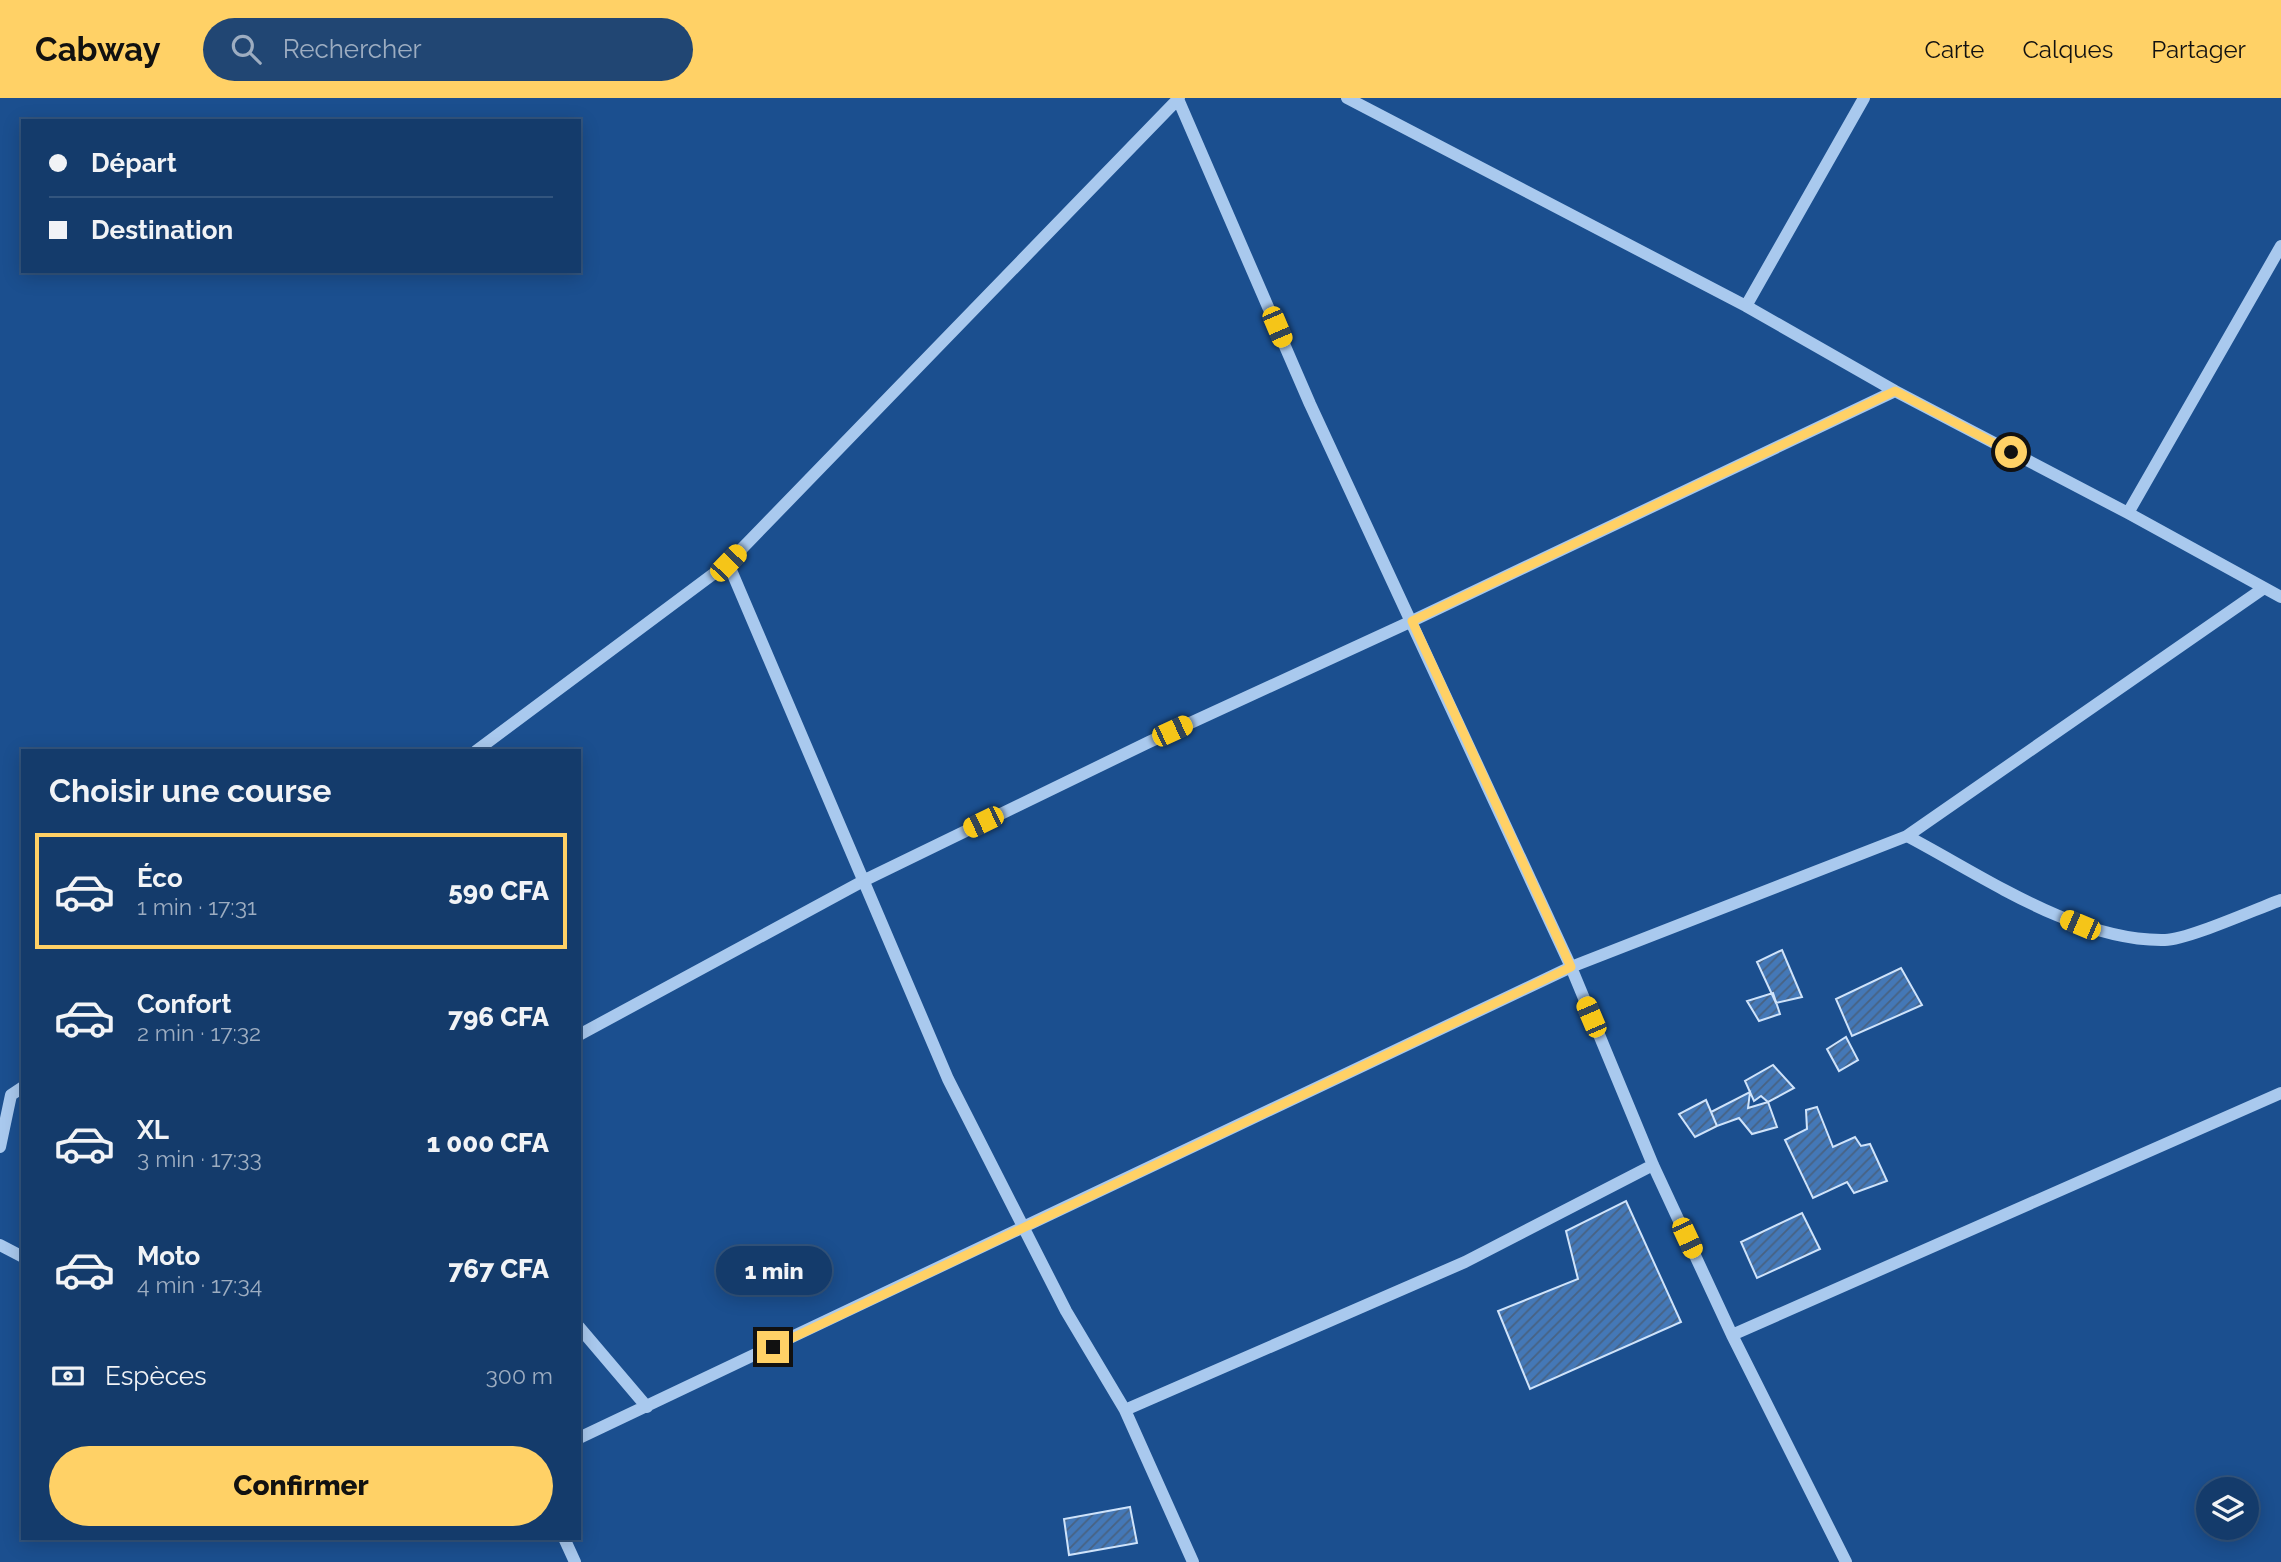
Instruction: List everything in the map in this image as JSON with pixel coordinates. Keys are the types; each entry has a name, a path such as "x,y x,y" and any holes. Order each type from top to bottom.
{"street":[{"path":"479,749 728,563 1178,98 1310,404 1571,967 1653,1165 1732,1335 1846,1562"},
{"path":"1347,98 1746,306 1895,391 2281,597"},
{"path":"1746,306 1864,98"},
{"path":"2128,513 2281,246"},
{"path":"581,1034 865,880 1149,741 1412,621 1895,391"},
{"path":"728,563 948,1079 1066,1311 1125,1410 1193,1562"},
{"path":"581,1437 1571,967 1907,836 2264,588"},
{"path":"1907,836 2055,914 2105,935 2168,940 2281,900"},
{"path":"0,1147 11,1096 21,1088"},
{"path":"1732,1335 2281,1093"},
{"path":"1125,1410 1465,1262 1653,1165"},
{"path":"0,1245 21,1256"},
{"path":"581,1329 647,1407"},
{"path":"565,1540 575,1562"}],"building":[{"path":"1782,950 1802,997 1776,1003 1757,962"},
{"path":"1901,968 1922,1005 1852,1036 1836,999"},
{"path":"1773,993 1780,1014 1759,1021 1747,1001"},
{"path":"1846,1037 1858,1060 1839,1071 1827,1049"},
{"path":"1773,1065 1794,1088 1768,1102 1761,1096 1754,1101 1745,1081"},
{"path":"1750,1092 1748,1108 1768,1102 1777,1127 1752,1134 1739,1118 1717,1126 1711,1112"},
{"path":"1706,1100 1717,1126 1695,1137 1679,1114"},
{"path":"1817,1107 1833,1147 1855,1137 1861,1146 1870,1144 1887,1181 1854,1193 1847,1182 1813,1198 1785,1140 1807,1129 1806,1110"},
{"path":"1626,1201 1681,1322 1530,1389 1498,1311 1578,1279 1566,1231"},
{"path":"1802,1213 1820,1249 1757,1278 1741,1242"},
{"path":"1130,1507 1137,1543 1069,1555 1064,1519"}],"route":[{"path":"773,1347 1571,967 1412,621 1895,391 2011,452"}]}
